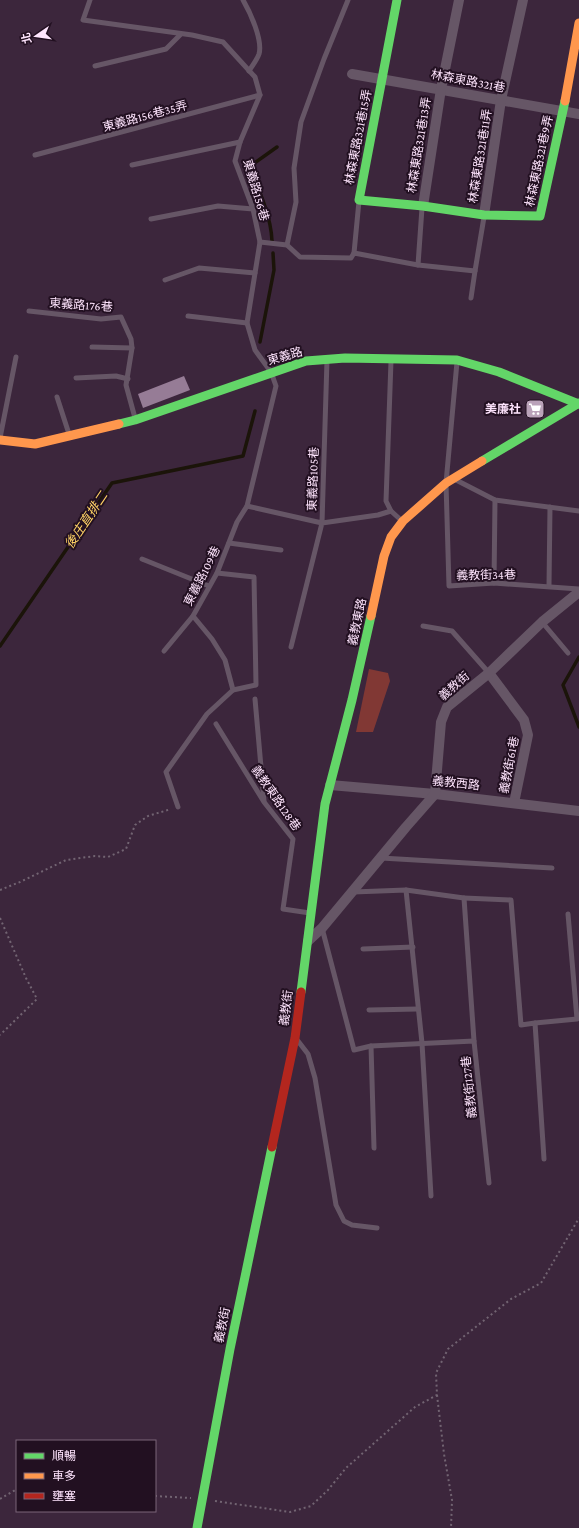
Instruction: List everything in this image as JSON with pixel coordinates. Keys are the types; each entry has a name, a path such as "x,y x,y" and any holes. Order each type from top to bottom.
{"street":[{"name":"林森東路321巷15弄","path":"359,200 397,0"},
{"name":"林森東路321巷13弄","path":"422,206 441,89 459,0"},
{"name":"林森東路321巷11弄","path":"484,214 501,100 523,0"},
{"name":"林森東路321巷9弄","path":"484,214 540,216 563,111 579,23"},
{"name":"林森東路321巷","path":"352,74 579,114"},
{"path":"359,200 484,214"},
{"name":"東義路","path":"0,440 35,444 70,436 135,420 306,361 345,358 457,360 499,372 579,403"},
{"name":"義教東路","path":"308,941 325,804 352,700 384,556 391,537 402,521 450,481 579,403"},
{"name":"義教街","path":"435,794 441,722 447,707 488,673 542,622 579,590"},
{"name":"義教街61巷","path":"488,673 524,720 528,735 514,803"},
{"name":"義教西路","path":"330,785 435,794 579,812"},
{"path":"308,941 322,928 435,794"},
{"name":"義教街","path":"197,1528 230,1349 296,1038 308,941"}],"lane":[{"path":"90,0 83,20 181,34 223,42 255,77 260,95"},
{"path":"242,0 250,12 258,38 259,54 249,71"},
{"path":"287,245 296,202 294,168 301,122 348,0"},
{"path":"95,66 166,49 181,34"},
{"name":"東義路156巷","path":"246,323 260,242 253,209 235,161 240,142 260,95"},
{"name":"東義路156巷35弄","path":"35,155 260,95"},
{"path":"132,164 240,142"},
{"path":"260,242 287,245 300,257 351,258 354,253 359,200"},
{"path":"151,219 218,206 253,209"},
{"path":"418,265 422,206"},
{"path":"471,298 484,214"},
{"path":"354,253 418,265 475,271"},
{"path":"166,280 199,268 255,273"},
{"name":"東義路176巷","path":"29,311 102,319 121,317 131,339 132,348 126,385 135,420"},
{"path":"188,316 246,323 256,350 271,372"},
{"path":"92,347 132,348"},
{"path":"0,440 16,357"},
{"path":"391,359 386,501 391,511 402,521"},
{"name":"東義路105巷","path":"247,506 322,523 327,360"},
{"path":"457,360 450,481 495,500 579,511"},
{"name":"東義路109巷","path":"233,690 225,660 212,639 193,616 217,573 237,522 247,506 276,386 271,372"},
{"path":"76,378 116,376 128,379"},
{"path":"57,397 70,436"},
{"name":"義教街34巷","path":"450,481 449,586 494,583 549,586 579,590"},
{"path":"494,583 495,500"},
{"path":"549,586 550,507"},
{"path":"291,647 322,523 378,515 391,511"},
{"path":"229,543 281,550"},
{"path":"142,559 209,586"},
{"path":"178,807 166,772 207,714 233,690 256,685 254,577 217,573"},
{"path":"164,651 193,616"},
{"path":"542,622 568,653"},
{"path":"423,626 452,631 488,673"},
{"path":"255,699 264,802"},
{"name":"義教東路128巷","path":"216,724 264,802 294,839 283,909 312,913"},
{"path":"380,858 552,868"},
{"path":"353,892 406,890 464,898 511,900 521,1025 577,1019 568,914"},
{"path":"406,890 422,1044 431,1196"},
{"path":"464,898 474,1041"},
{"name":"義教街127巷","path":"322,928 354,1050 371,1046 474,1041 489,1183"},
{"path":"363,949 413,947"},
{"path":"368,1010 418,1009"},
{"path":"535,1023 544,1160"},
{"path":"296,1038 308,1054 315,1078 336,1205 344,1221 352,1226 377,1228"},
{"path":"371,1046 374,1148"}],"path":[{"path":"0,890 66,860 95,856 108,857 126,849 135,825 148,816 178,807"},
{"path":"0,918 36,998 0,1035"},
{"path":"451,1528 452,1500 444,1454 436,1373 448,1349 511,1299 541,1283 579,1218"},
{"path":"156,1496 186,1497 230,1502 290,1512 311,1506 328,1490 346,1468 415,1407 437,1395"},
{"path":"0,1499 16,1490"}],"shaded area":[{"path":"369,669 388,673 390,681 373,732 356,732"}],"building":[{"path":"184,376 190,390 143,408 138,394"}],"waterway":[{"name":"後庄直排二","path":"272,241 267,213 249,167 277,147"},
{"name":"後庄直排二","path":"260,342 274,270 273,253"},
{"name":"後庄直排二","path":"0,646 112,483 243,456 255,411"},
{"path":"579,657 563,685 579,727"}],"traffic: fast":[{"path":"397,0 359,200 423,206 484,215 540,216 565,101"},
{"path":"119,424 135,420 306,361 345,358 457,360 499,372 579,404"},
{"path":"482,461 579,403"},
{"path":"301,992 325,804 352,700 371,616"},
{"path":"197,1528 230,1349 272,1147"}],"traffic: slow":[{"path":"565,101 579,23"},
{"path":"0,440 35,444 119,424"},
{"path":"371,616 384,556 391,537 403,521 446,483 482,461"}],"traffic: jam":[{"path":"272,1147 295,1038 301,992"}],"place":[{"name":"美廉社","path":"535,409"}]}
